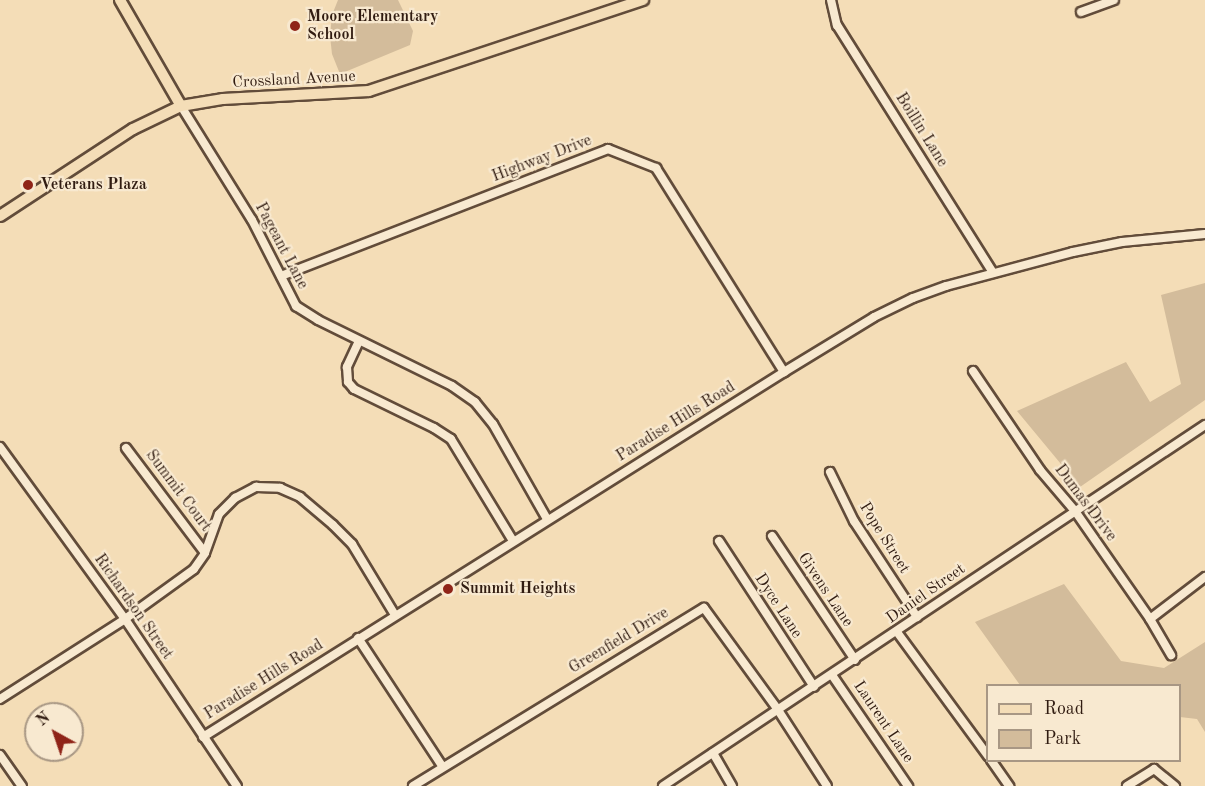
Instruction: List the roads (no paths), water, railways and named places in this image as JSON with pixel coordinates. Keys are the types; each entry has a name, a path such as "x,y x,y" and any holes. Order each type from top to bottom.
{"main road":[{"name":"Pageant Lane","path":"120,0 181,106"},
{"name":"Crossland Avenue","path":"0,216 133,129 181,106 223,99 369,91 643,0"}],"street":[{"name":"Boillin Lane","path":"831,0 837,25 993,273"},
{"path":"1081,12 1114,0"},
{"name":"Pageant Lane","path":"181,106 252,220 296,306 318,320 452,386 475,402 493,424 547,519"},
{"name":"Highway Drive","path":"280,276 608,149 656,168 784,372"},
{"name":"Paradise Hills Road","path":"203,737 547,519 874,317 913,298 993,273 1100,246 1205,234"},
{"path":"360,340 347,367 348,382 354,389 434,428 451,440 513,541"},
{"name":"Dumas Drive","path":"973,371 1040,470 1075,511 1150,619 1171,655"},
{"name":"Daniel Street","path":"663,786 1205,425"},
{"name":"Richardson Street","path":"0,447 125,620 237,786"},
{"name":"Summit Court","path":"126,448 205,553"},
{"name":"Pope Street","path":"830,472 854,521 917,617"},
{"path":"0,699 125,620 194,569 205,553 219,514 235,498 256,487 280,488 300,497 352,544 395,615"},
{"name":"Givens Lane","path":"772,536 855,660"},
{"name":"Dyce Lane","path":"719,541 814,687"},
{"path":"1150,619 1205,578"},
{"name":"Greenfield Drive","path":"413,786 442,766 704,608 778,710"},
{"path":"897,632 986,755"},
{"path":"358,638 442,766"},
{"name":"Laurent Lane","path":"832,675 908,786"},
{"path":"778,710 827,786"},
{"path":"713,753 732,786"},
{"path":"0,755 22,786"},
{"path":"992,762 1009,786"},
{"path":"1127,786 1154,769 1175,786"}],"place":[{"name":"Moore Elementary School","path":"295,26"},
{"name":"Veterans Plaza","path":"28,185"},
{"name":"Summit Heights","path":"448,589"}]}
